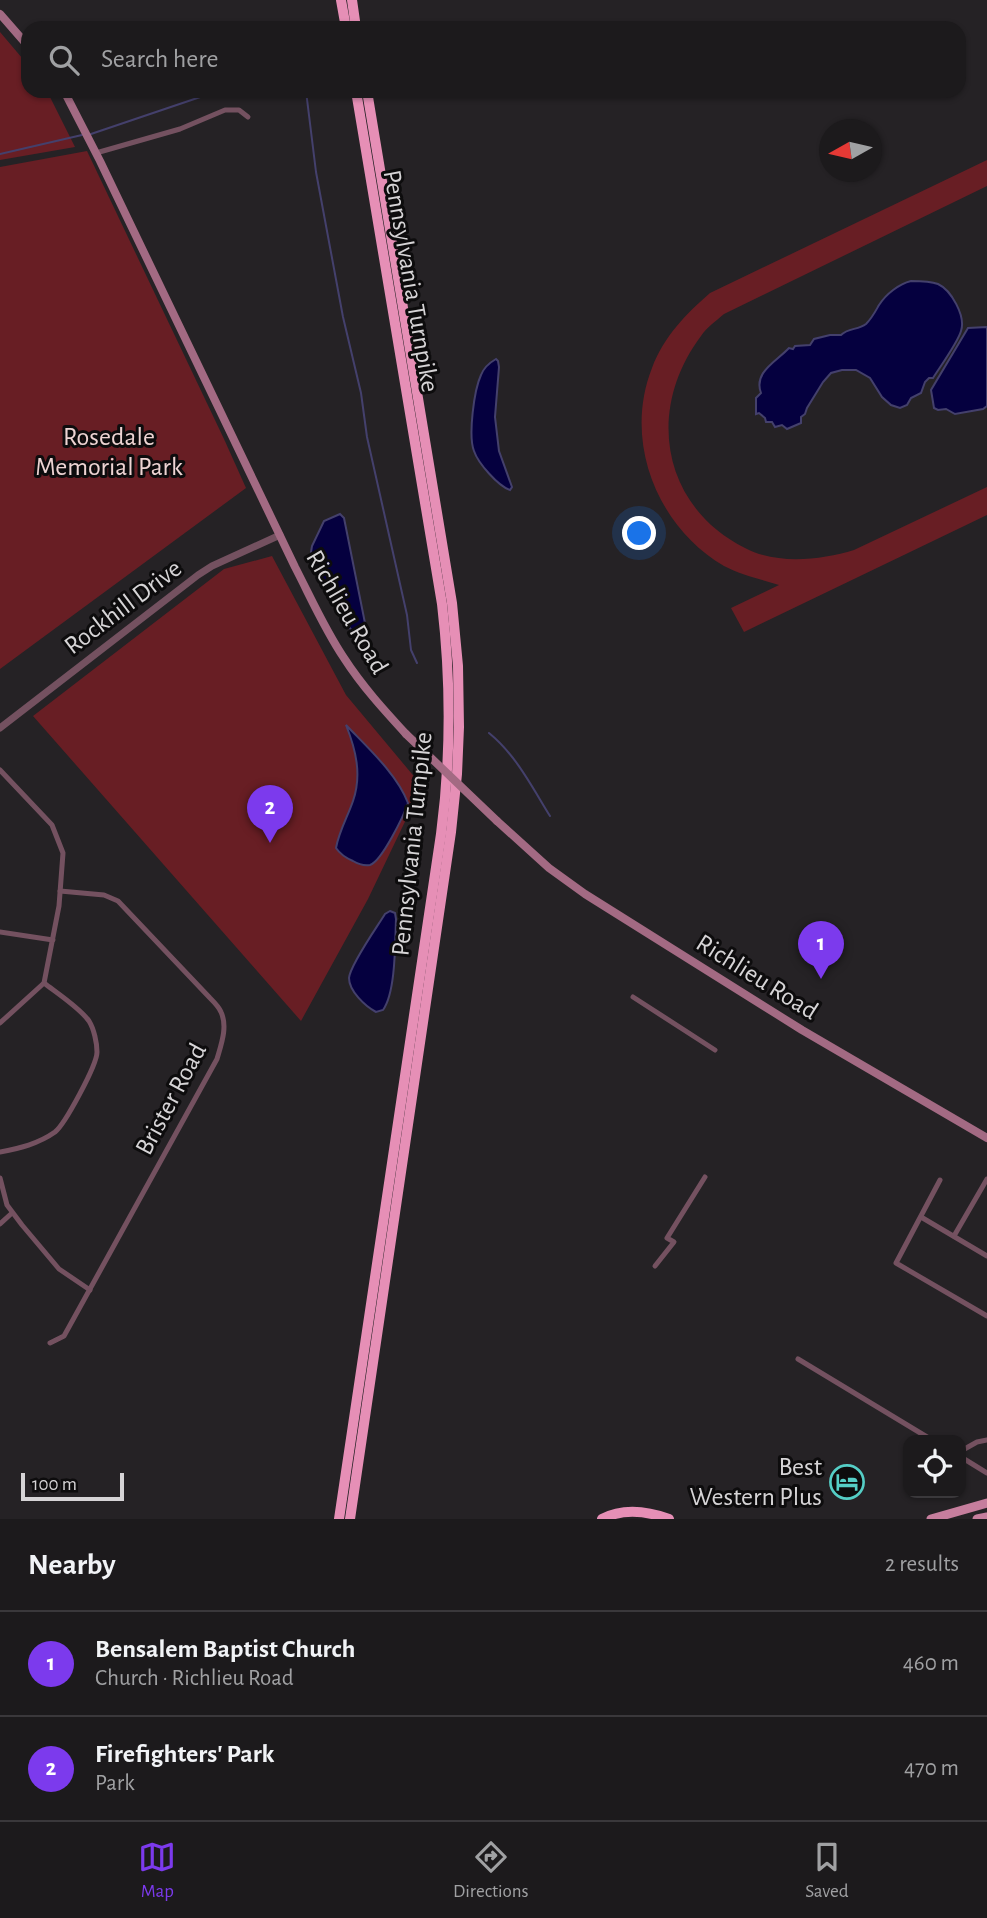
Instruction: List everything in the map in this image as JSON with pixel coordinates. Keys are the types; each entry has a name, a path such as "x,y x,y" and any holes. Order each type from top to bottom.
{"highway":[{"path":"341,0 345,21"},
{"path":"352,0 355,21"},
{"name":"Pennsylvania Turnpike","path":"339,1519 444,812 449,729 448,670 442,604 357,98"},
{"name":"Pennsylvania Turnpike","path":"350,1519 451,832 459,714 458,666 448,574 368,98"},
{"path":"356,1519 365,1417"},
{"path":"602,1519 624,1512 638,1512 669,1519"}],"main road":[{"path":"0,14 21,38"},
{"name":"Richlieu Road","path":"68,98 306,588 343,656 405,734 541,861 584,894 802,1030 987,1138"},
{"path":"931,1519 987,1503"},
{"path":"977,1519 987,1517"}],"street":[{"path":"96,152 180,129 225,110 239,110 248,117"},
{"name":"Rockhill Drive","path":"0,728 198,575 280,535"},
{"path":"0,770 52,825 63,853 53,940 44,983 0,1023"},
{"name":"Brister Road","path":"50,1343 64,1336 217,1059 224,1026 221,1011 210,998 118,901 104,895 60,891"},
{"path":"0,932 53,940"},
{"path":"0,1152 30,1145 59,1129 86,1083 98,1055 89,1021 44,983"},
{"path":"633,997 715,1050"},
{"path":"655,1266 674,1242 667,1238 705,1177"},
{"path":"0,1178 7,1205 12,1213 59,1269 90,1290"},
{"path":"954,1236 987,1178"},
{"path":"940,1181 896,1263 987,1316"},
{"path":"0,1224 12,1213"},
{"path":"921,1217 987,1256"},
{"path":"798,1359 924,1435"},
{"path":"966,1448 987,1440"},
{"path":"966,1460 987,1473"}],"green space":[{"path":"0,32 21,57 21,98 50,98 75,147 0,160"},
{"name":"Rosedale Memorial Park","path":"87,151 246,488 0,669 0,167"},
{"path":"987,160 987,186 724,314 703,333 684,364 673,394 669,424 671,454 680,482 695,507 717,530 745,548 785,559 813,558 854,550 987,487 987,515 744,632 731,608 779,585 724,566 700,549 680,529 664,505 652,480 644,452 642,424 644,396 657,356 676,326 710,293"},
{"path":"272,556 346,695 422,786 368,899 301,1021 33,716 224,569"}],"shaded area":[{"path":"911,281 932,282 943,287 956,304 962,325 953,348 933,378 925,382 921,393 900,408 891,405 882,397 870,378 856,370 842,370 831,373 823,382 801,417 801,423 787,429 782,425 775,427 772,422 766,422 759,413 756,414 756,398 761,393 759,386 763,373 789,348 810,345 814,339 841,335 863,326 889,293"},
{"path":"987,327 987,406 955,414 946,409 934,408 931,390 968,328"},
{"path":"496,359 499,367 495,417 499,451 512,487 510,490 484,468 472,444 478,382 485,367"},
{"path":"340,514 344,518 367,633 367,641 363,643 332,600 311,552 324,521"},
{"path":"346,725 389,771 408,803 386,847 370,865 350,860 336,848 357,782 355,753"},
{"path":"390,911 395,913 396,919 393,979 383,1010 376,1012 358,998 349,978 364,946 385,914"}],"waterway":[{"path":"91,134 197,98"},
{"path":"307,98 316,172 343,317 407,615 411,650 417,663"},
{"path":"0,154 82,135"},
{"path":"489,733 515,761 550,816"}],"place":[{"name":"Firefighters' Park","path":"270,843"},
{"name":"Bensalem Baptist Church","path":"821,979"},
{"name":"Best Western Plus","path":"847,1482"}]}
